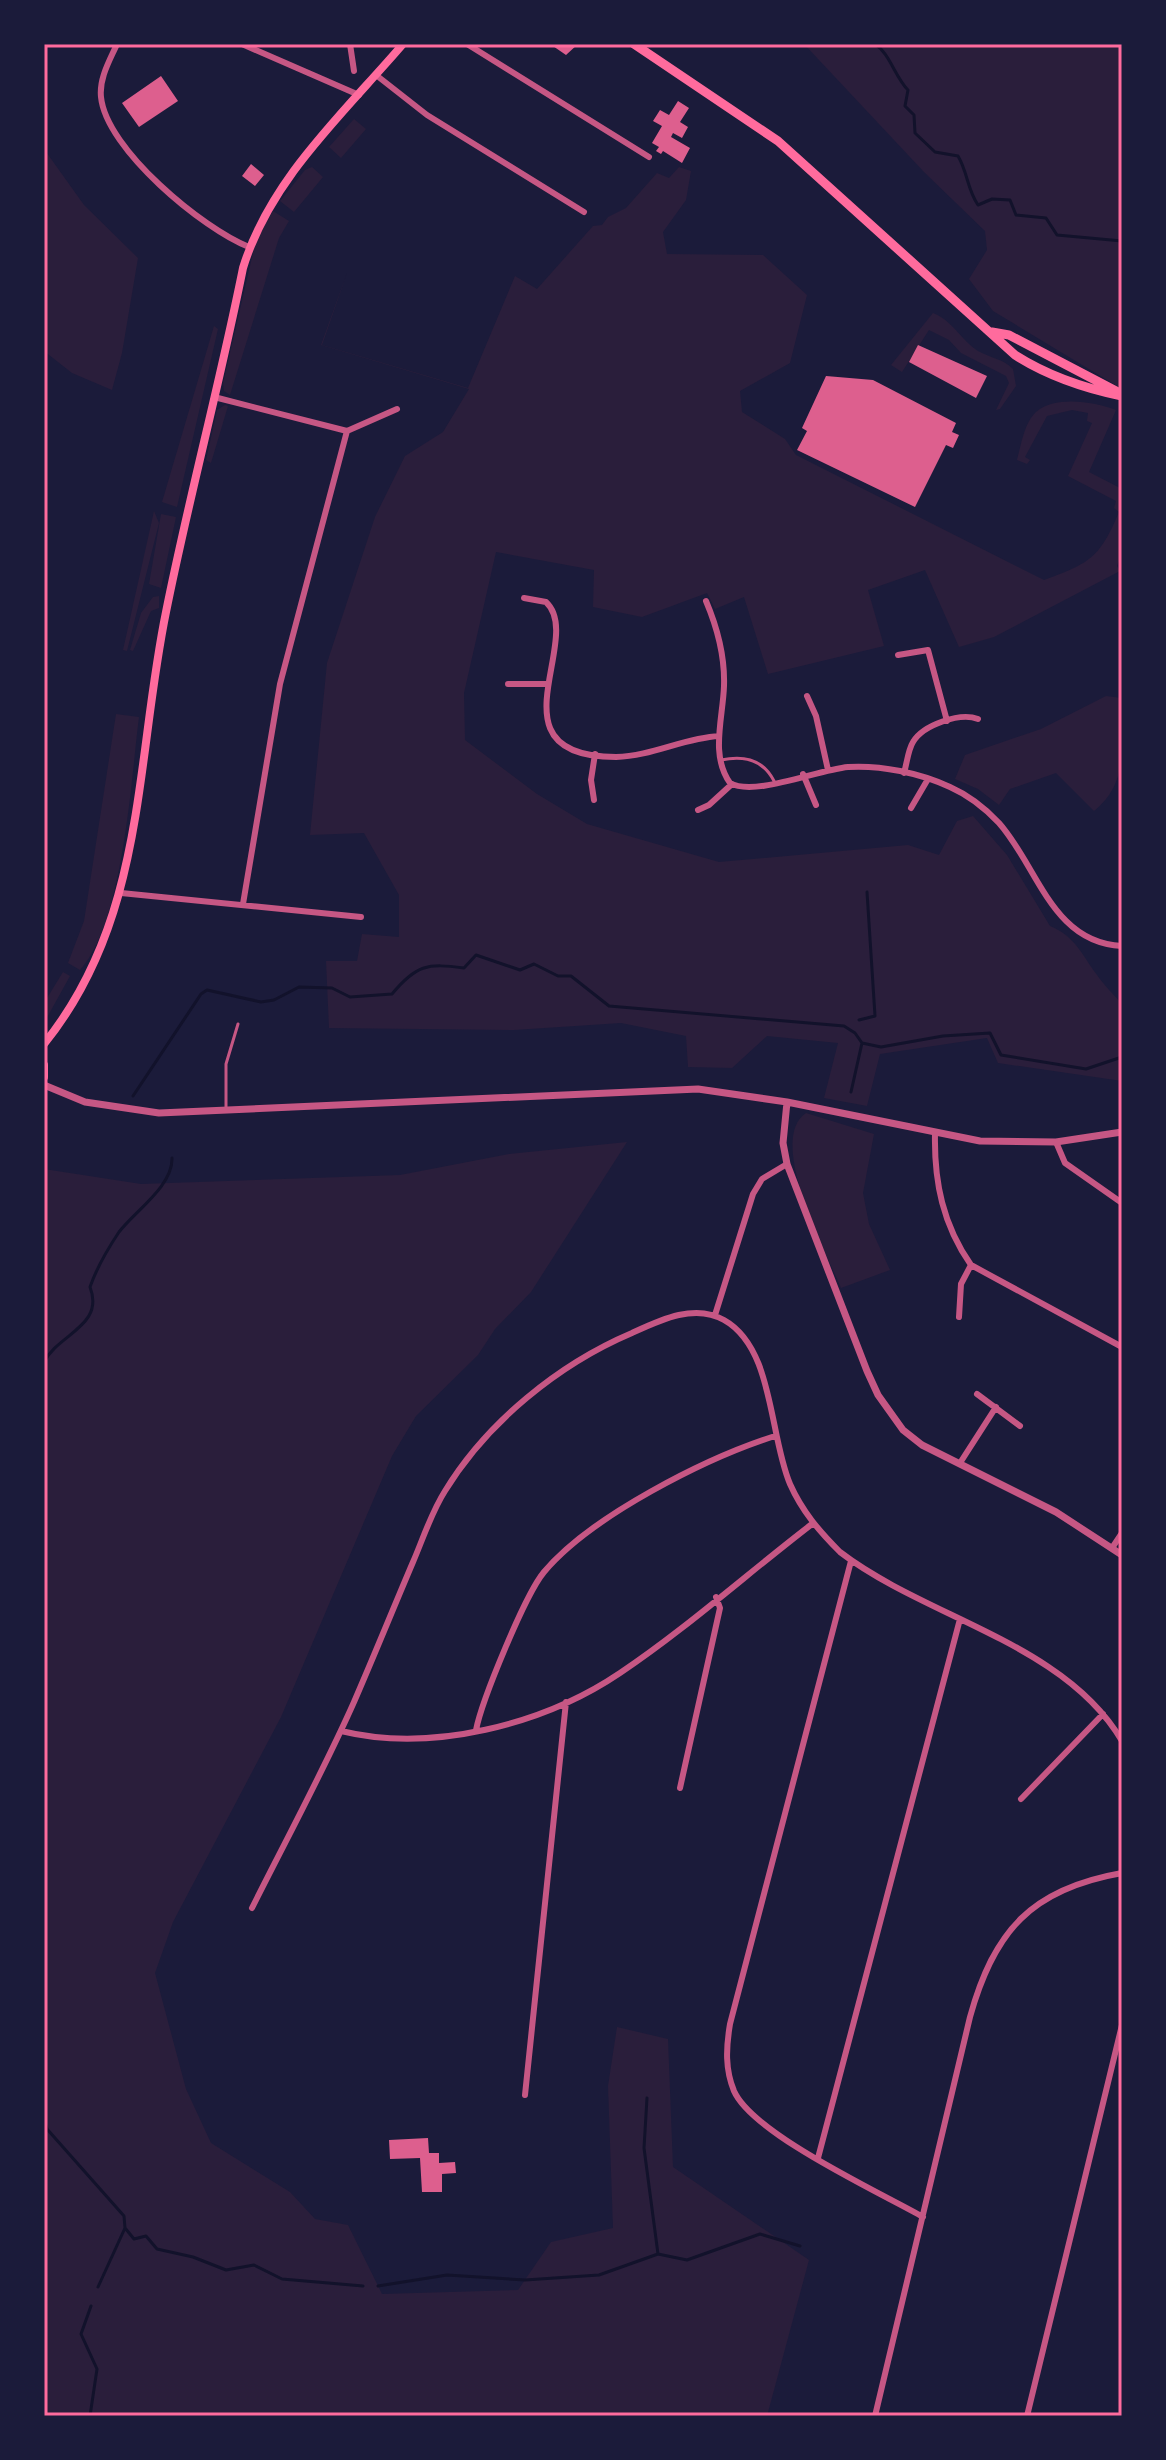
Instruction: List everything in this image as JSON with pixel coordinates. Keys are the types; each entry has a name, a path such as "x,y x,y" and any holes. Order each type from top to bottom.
{"highway":[{"path":"634,44 732,106 778,141 992,332 1004,347 1033,366 1088,389 1122,395"},
{"path":"992,332 1009,335 1122,395"}],"main road":[{"path":"44,1044 93,971 121,893 162,631 249,247 260,220 280,188 403,44"},
{"path":"44,1065 44,1077"}],"street":[{"path":"117,44 101,84 101,95 119,135 167,192 189,211 228,239 249,247"},
{"path":"242,44 359,96"},
{"path":"350,44 354,71"},
{"path":"467,44 649,157"},
{"path":"376,75 427,115 584,212"},
{"path":"213,397 347,431 397,409"},
{"path":"243,904 280,684 347,431"},
{"path":"524,598 546,602 556,617 547,684 547,715 553,734 571,746 595,754 639,754 698,737 719,736"},
{"path":"706,601 722,657 724,685 719,736 724,774 732,784 749,789 803,774 852,767 928,779 967,796 999,823 1043,893 1071,928 1102,944 1122,946"},
{"path":"898,655 928,650 947,721"},
{"path":"508,684 547,684"},
{"path":"807,696 816,716 828,770"},
{"path":"904,773 916,738 947,721 967,716 978,719"},
{"path":"594,800 591,790 595,754"},
{"path":"803,774 816,805"},
{"path":"911,808 928,779"},
{"path":"698,810 732,784"},
{"path":"121,893 361,917"},
{"path":"44,1085 77,1100 129,1111 226,1112 698,1089 787,1102 980,1141 1056,1142 1122,1132"},
{"path":"787,1102 783,1143 787,1164 878,1395 903,1430 922,1445 1056,1512 1122,1555"},
{"path":"935,1134 935,1183 957,1240 971,1265 1122,1347"},
{"path":"1056,1142 1065,1163 1122,1203"},
{"path":"715,1315 753,1194 769,1173 787,1164"},
{"path":"959,1317 961,1284 971,1265"},
{"path":"252,1908 341,1731 435,1511 455,1476 533,1393 601,1348 678,1315 715,1315 734,1327 755,1353 790,1484 812,1524 851,1561 1064,1678 1103,1714 1122,1741"},
{"path":"977,1394 1020,1426"},
{"path":"960,1463 996,1407"},
{"path":"476,1730 531,1592 552,1563 585,1536 668,1484 745,1446 775,1436"},
{"path":"341,1731 370,1738 420,1739 476,1730 566,1702 619,1673 812,1524"},
{"path":"1112,1548 1122,1533"},
{"path":"851,1561 727,2044 729,2077 742,2105 763,2125 923,2217"},
{"path":"680,1788 720,1608 716,1597"},
{"path":"818,2158 960,1619"},
{"path":"525,2095 566,1702"},
{"path":"1021,1799 1103,1714"},
{"path":"875,2416 977,1994 995,1949 1024,1916 1051,1897 1080,1883 1122,1873"},
{"path":"1027,2416 1122,2025"}],"lane":[{"path":"721,760 746,757 769,771 775,783"},
{"path":"226,1112 226,1064 238,1024"}],"shaded area":[{"path":"804,44 1122,44 1122,389 993,311 969,279 987,250 985,231 924,172"},
{"path":"354,119 366,129 341,158 329,147"},
{"path":"44,149 84,205 138,258 122,353 112,390 72,373 44,351"},
{"path":"312,167 323,177 294,212 280,201 305,170"},
{"path":"679,167 691,171 686,200 663,232 667,254 763,255 807,295 790,363 740,391 742,412 785,439 796,455 1044,580 1073,569 1092,556 1106,539 1119,512 1114,508 1116,501 1068,476 1092,423 1087,421 1088,413 1072,410 1047,416 1025,457 1030,460 1027,464 1017,460 1026,428 1036,412 1054,403 1086,403 1116,410 1089,472 1122,489 1122,551 1117,566 1120,571 994,637 959,647 925,570 868,590 884,646 768,674 744,597 715,609 707,593 642,617 593,607 594,570 496,552 464,693 465,740 537,794 587,824 719,862 908,845 939,855 957,821 973,816 1007,855 1050,926 1072,941 1122,1004 1122,1081 998,1063 987,1038 880,1054 867,1106 824,1098 838,1043 767,1036 732,1068 688,1067 686,1036 621,1023 514,1030 329,1028 326,961 357,961 362,934 399,937 399,895 364,833 310,835 327,663 375,517 405,456 443,432 469,389 321,345 347,273 322,345 468,388 515,276 537,289 593,226 602,225 608,217 626,208 657,173 669,178"},
{"path":"273,211 289,221 279,238 230,395 224,391 223,383 256,240"},
{"path":"933,313 946,320 978,351 1013,369 1016,386 1000,409 996,410 1009,383 1006,376 961,353 949,340 929,330 902,372 891,365"},
{"path":"214,326 218,329 177,507 162,502"},
{"path":"228,406 211,463 206,460 217,410"},
{"path":"154,511 159,523 127,651 123,650"},
{"path":"161,514 176,517 161,588 149,584"},
{"path":"159,596 159,608 151,611 133,651 130,650 141,613 153,597"},
{"path":"1106,696 1122,698 1122,759 1114,787 1094,811 1056,773 1010,789 999,805 978,789 955,779 965,755 1041,729"},
{"path":"116,714 139,717 123,850 106,920 95,949 80,970 68,963 84,921"},
{"path":"63,972 70,976 44,1023 44,1003"},
{"path":"806,1113 874,1134 863,1193 869,1224 890,1270 841,1288 813,1224 796,1171 792,1147 795,1127"},
{"path":"627,1142 531,1292 495,1329 478,1355 416,1416 392,1456 281,1717 173,1922 155,1973 186,2089 211,2143 290,2192 315,2219 348,2225 382,2294 518,2290 551,2242 613,2228 608,2086 617,2027 668,2039 673,2167 809,2260 767,2416 44,2416 44,1169 141,1184 400,1175 509,1154"}],"building":[{"path":"550,44 578,44 566,55"},
{"path":"161,76 178,101 139,127 122,103"},
{"path":"678,101 689,108 680,122 688,127 682,138 673,133 671,137 690,148 682,163 663,151 661,154 656,151 659,147 652,143 662,126 653,121 660,110 669,115"},
{"path":"251,164 264,175 255,186 242,176"},
{"path":"918,345 987,376 976,398 909,362"},
{"path":"826,376 873,380 956,423 952,432 959,435 953,448 946,445 915,507 797,450 807,431 802,428"},
{"path":"428,2138 429,2153 439,2153 439,2163 455,2162 456,2173 442,2174 442,2192 422,2192 420,2158 390,2159 389,2140"}],"waterway":[{"path":"875,44 908,90 905,106 914,115 915,133 935,152 958,156 978,205 992,199 1010,200 1016,215 1046,218 1057,235 1122,241"},
{"path":"859,1020 875,1016 867,892"},
{"path":"133,1096 201,994 207,990 261,1002 274,1000 299,987 332,988 350,997 392,994 408,977 423,968 464,968 476,955 520,970 534,964 558,976 571,976 609,1006 844,1026 855,1033 862,1043 881,1047 943,1036 990,1033 1001,1055 1086,1069 1122,1057"},
{"path":"851,1092 862,1043"},
{"path":"44,1362 86,1320 91,1311 93,1300 90,1287 96,1272 119,1232 160,1188 171,1168 172,1158"},
{"path":"647,2098 644,2148 658,2254"},
{"path":"44,2119 47,2129 124,2216 125,2228 98,2287"},
{"path":"125,2228 134,2239 146,2236 157,2249 193,2257 226,2270 254,2265 282,2279 363,2286"},
{"path":"378,2286 447,2275 525,2280 599,2275 658,2254 687,2260 760,2234 800,2246"},
{"path":"90,2416 97,2369 81,2334 91,2306"}]}
